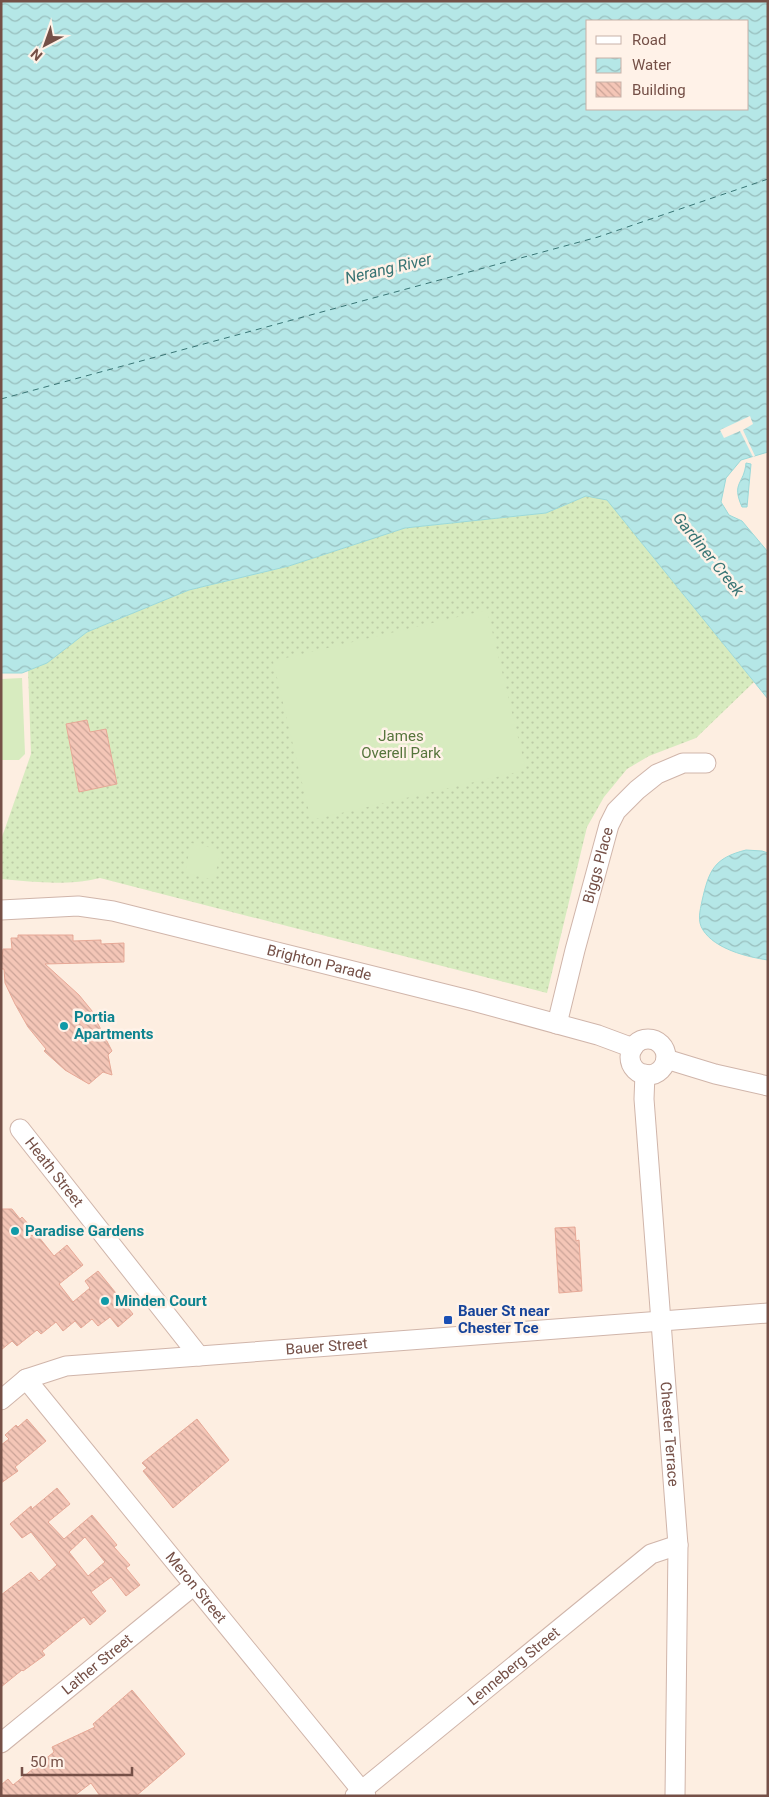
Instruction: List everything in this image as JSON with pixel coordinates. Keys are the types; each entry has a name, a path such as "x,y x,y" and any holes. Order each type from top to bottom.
{"street":[{"name":"Biggs Place","path":"557,1024 609,825 616,810 657,774 683,763 706,763"},
{"name":"Brighton Parade","path":"1,910 78,906 113,911 473,1001 598,1035 633,1048"},
{"path":"642,1040 653,1040 663,1047 666,1058 663,1066 651,1074 645,1074 637,1070 632,1063 631,1054 633,1048 642,1040"},
{"path":"666,1058 715,1074 768,1086"},
{"name":"Chester Terrace","path":"645,1074 644,1099 678,1545 675,1796"},
{"name":"Heath Street","path":"20,1129 199,1356"},
{"name":"Bauer Street","path":"1,1400 26,1380 66,1366 768,1313"},
{"name":"Meron Street","path":"26,1380 361,1794"},
{"name":"Lenneberg Street","path":"361,1794 651,1554 678,1545"},
{"name":"Lather Street","path":"1,1743 193,1586"}],"green space":[{"name":"James Overell Park","path":"586,496 607,500 754,682 696,738 649,756 627,769 604,797 587,827 547,993 100,878 63,883 1,879 1,840 31,754 28,670 47,663 87,632 189,590 289,566 405,528 546,513"},
{"path":"487,610 526,770 311,820 273,661"},
{"path":"22,678 25,754 19,760 1,760 1,679"},
{"path":"191,843 221,850 214,880 185,873"}],"water":[{"path":"1,1 768,1 768,452 741,460 726,478 721,502 729,515 742,521 768,552 768,699 607,500 586,496 546,513 405,528 289,566 189,590 87,632 47,663 22,673 1,673"},
{"path":"746,463 751,464 747,507 742,507 738,488"},
{"path":"746,850 768,853 768,960 751,957 723,947 708,937 700,923 700,912 707,881 711,873 720,861 735,853"}],"pier":[{"path":"750,416 753,424 743,430 755,456 753,457 740,431 724,438 720,430"}],"building":[{"path":"87,720 90,732 106,729 117,784 79,792 66,724"},
{"name":"Portia Apartments","path":"18,935 73,935 73,941 101,940 101,944 124,943 124,962 45,964 79,995 97,1017 95,1018 112,1051 108,1055 112,1075 103,1072 89,1084 65,1070 44,1051 46,1049 28,1027 15,1004 5,983 4,969 1,969 3,949 12,949 11,938 18,938"},
{"path":"1,1209 12,1209 20,1219 22,1217 30,1226 29,1235 38,1236 54,1256 67,1245 83,1265 59,1284 73,1302 90,1288 85,1281 98,1271 133,1314 118,1327 110,1317 98,1326 92,1319 81,1328 75,1321 63,1331 56,1322 41,1334 37,1330 17,1346 12,1341 1,1350"},
{"path":"575,1227 576,1241 579,1240 582,1291 559,1293 555,1228"},
{"path":"27,1419 46,1441 15,1467 18,1471 1,1483 1,1445 9,1439 5,1435 16,1425 18,1427"},
{"path":"197,1419 229,1460 173,1508 143,1471 147,1468 142,1463"},
{"path":"57,1488 70,1504 48,1522 64,1539 92,1515 117,1545 114,1547 130,1565 126,1568 140,1585 126,1596 111,1577 91,1592 106,1611 90,1625 84,1617 42,1651 45,1655 1,1687 1,1595 31,1572 39,1581 57,1565 31,1532 22,1538 10,1524 31,1506 32,1509","holes":["85,1537 105,1562 88,1576 69,1552"]},
{"path":"132,1690 185,1754 136,1796 100,1796 91,1783 74,1796 1,1796 1,1785 8,1779 13,1785 54,1752 52,1747 95,1727 93,1724"}],"ferry route":[{"path":"1,399 598,237 768,179"}],"place":[{"name":"Portia Apartments","path":"64,1026"},
{"name":"Paradise Gardens","path":"15,1231"},
{"name":"Minden Court","path":"105,1301"},
{"name":"Bauer St near Chester Tce","path":"448,1320"}],"water label":[{"name":"Nerang River","path":"388,268"},
{"name":"Gardiner Creek","path":"709,554"}]}
